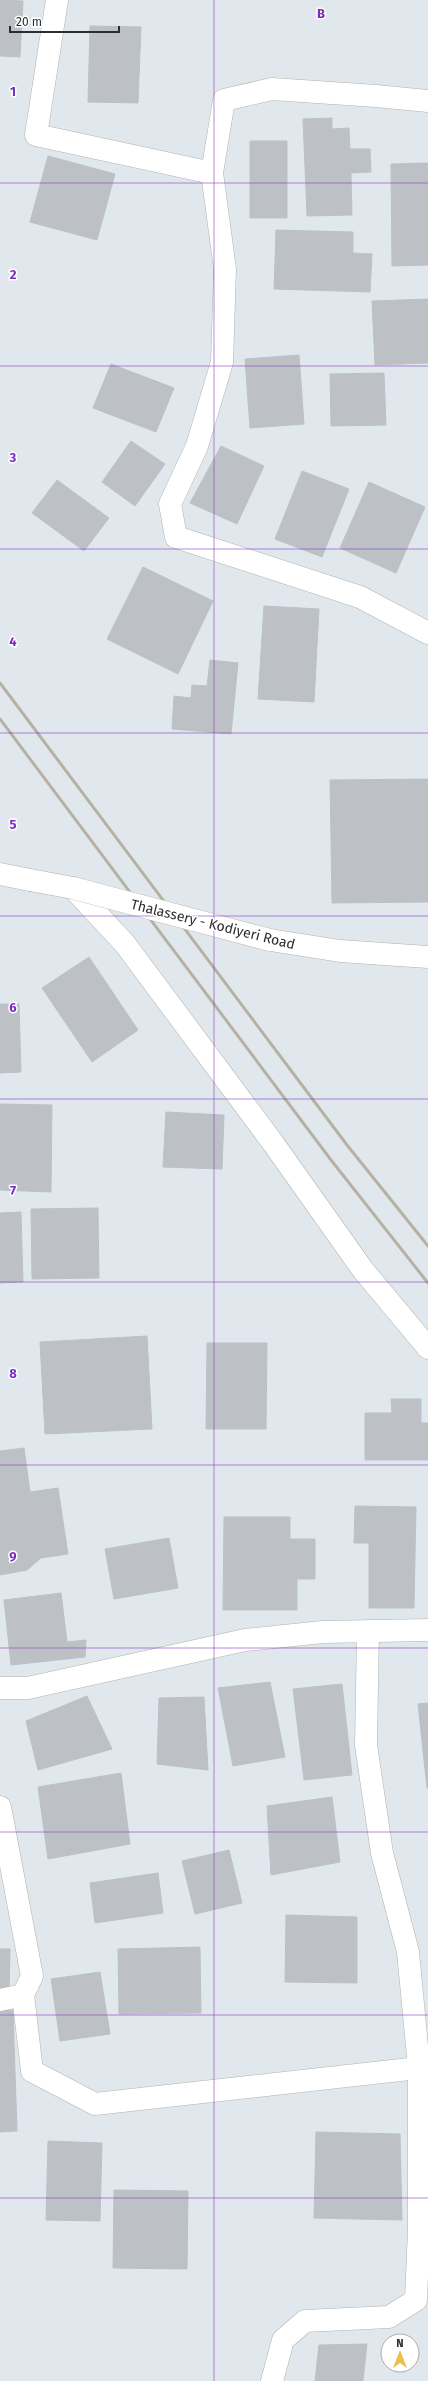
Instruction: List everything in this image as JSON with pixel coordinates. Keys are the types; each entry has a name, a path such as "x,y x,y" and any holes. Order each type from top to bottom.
{"street":[{"path":"57,0 36,135 212,173"},
{"path":"428,102 376,96 272,89 224,100 212,173 225,269 222,362 197,446 170,504 176,537 360,597 428,633"},
{"name":"Thalassery - Kodiyeri Road","path":"0,874 73,888 270,940 340,951 428,957"},
{"path":"73,888 125,944 273,1143 363,1270 428,1348"},
{"path":"0,1688 28,1688 245,1640 323,1632 428,1630"},
{"path":"272,2381 283,2340 305,2321 389,2317 416,2300 424,2067 408,1952 382,1854 366,1745 368,1631"},
{"path":"0,1807 32,1976 23,1995 32,2071 95,2104 424,2067"},
{"path":"0,2000 23,1995"}],"building":[{"path":"0,0 23,1 20,57 0,56"},
{"path":"90,26 141,27 138,103 88,102"},
{"path":"332,118 332,129 349,128 350,149 370,149 371,172 351,173 352,215 307,216 303,119"},
{"path":"250,141 287,141 287,218 250,218"},
{"path":"48,156 115,174 97,240 30,222"},
{"path":"428,163 428,265 392,266 391,164"},
{"path":"276,230 353,232 353,253 372,254 370,292 274,289"},
{"path":"428,299 428,363 375,365 372,301"},
{"path":"299,355 304,424 250,428 245,359"},
{"path":"111,364 174,388 156,432 93,408"},
{"path":"384,373 386,425 331,426 330,374"},
{"path":"131,441 165,464 135,506 102,482"},
{"path":"221,446 264,466 237,524 190,503"},
{"path":"302,471 349,489 322,557 275,539"},
{"path":"57,480 109,518 84,551 32,513"},
{"path":"369,482 425,507 396,573 340,548"},
{"path":"143,567 213,601 178,674 107,639"},
{"path":"264,606 319,609 314,702 258,699"},
{"path":"210,660 238,663 231,734 172,729 174,696 191,698 192,685 207,686"},
{"path":"428,779 428,902 332,903 330,780"},
{"path":"89,957 138,1030 92,1062 42,988"},
{"path":"0,1004 19,1004 21,1072 0,1073"},
{"path":"0,1104 52,1105 51,1192 0,1190"},
{"path":"166,1112 224,1115 222,1169 163,1167"},
{"path":"98,1208 99,1278 32,1279 31,1209"},
{"path":"21,1212 23,1282 0,1283 0,1213"},
{"path":"147,1336 152,1429 45,1434 40,1342"},
{"path":"207,1343 267,1343 266,1429 206,1429"},
{"path":"391,1399 421,1399 421,1423 428,1423 428,1460 365,1460 365,1413 392,1413"},
{"path":"24,1448 30,1492 58,1488 68,1554 41,1558 27,1570 0,1575 0,1451"},
{"path":"355,1506 416,1507 414,1608 369,1608 369,1543 354,1543"},
{"path":"224,1517 290,1517 290,1539 315,1539 315,1579 297,1579 297,1610 223,1610"},
{"path":"169,1538 178,1588 114,1599 105,1549"},
{"path":"61,1593 67,1642 86,1640 85,1657 11,1665 4,1600"},
{"path":"270,1682 285,1757 233,1766 218,1688"},
{"path":"342,1684 352,1775 304,1780 293,1689"},
{"path":"87,1696 112,1749 38,1770 26,1721"},
{"path":"204,1697 208,1770 157,1764 159,1698"},
{"path":"428,1703 428,1788 427,1788 418,1704"},
{"path":"121,1773 130,1844 48,1859 38,1787"},
{"path":"332,1797 340,1862 271,1875 267,1806"},
{"path":"229,1850 242,1903 195,1914 182,1861"},
{"path":"158,1873 163,1913 95,1923 90,1883"},
{"path":"286,1915 357,1917 357,1983 285,1982"},
{"path":"200,1947 201,2013 119,2014 118,1949"},
{"path":"0,1949 10,1949 9,1991 0,1991"},
{"path":"100,1972 110,2034 60,2041 51,1979"},
{"path":"13,2010 17,2131 0,2132 0,2011"},
{"path":"316,2132 400,2134 402,2220 314,2218"},
{"path":"48,2141 102,2143 100,2221 46,2220"},
{"path":"114,2190 188,2191 187,2269 113,2268"},
{"path":"367,2344 363,2381 315,2381 319,2345"}],"railway":[{"path":"0,683 347,1145 428,1246"},
{"path":"0,719 331,1160 428,1283"}]}
